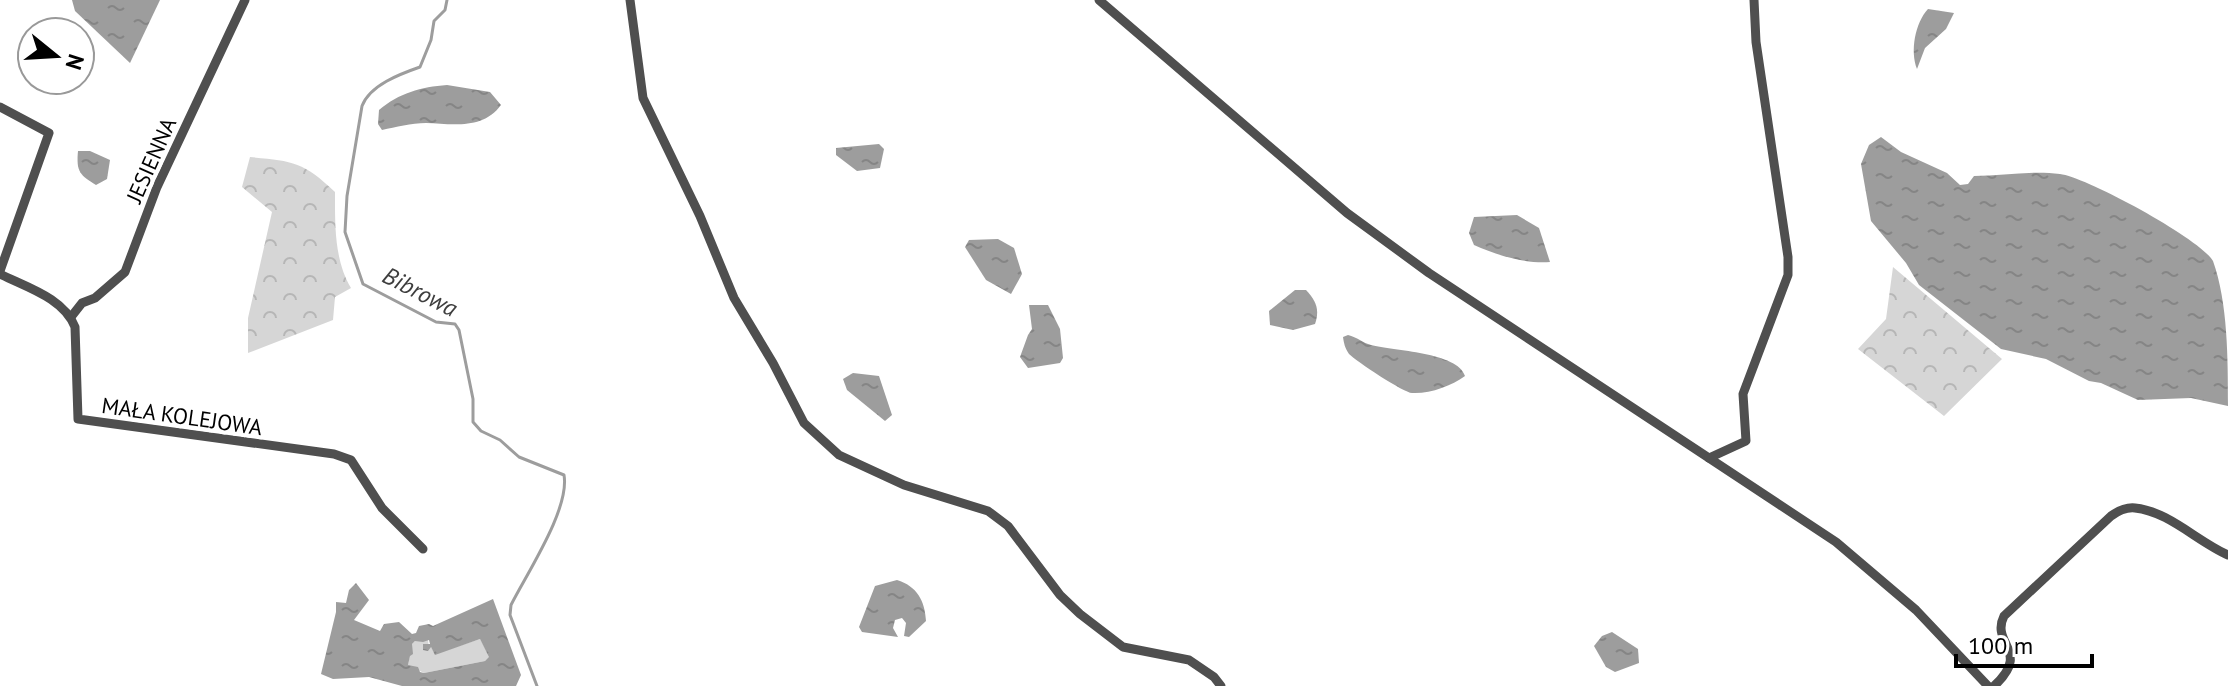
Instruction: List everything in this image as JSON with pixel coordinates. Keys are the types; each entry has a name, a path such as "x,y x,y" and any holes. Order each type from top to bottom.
{"street":[{"name":"JESIENNA","path":"71,317 82,303 95,298 125,272 157,187 245,0"},
{"path":"630,0 643,98 700,216 734,298 804,423 839,455 904,485 988,511 1008,526 1060,595 1123,647 1189,660 1214,677 1221,686"},
{"path":"1099,0 1347,213 1429,273 1836,542 1916,610 1991,686 2007,673 2012,657 2000,628 2004,616 2121,510 2133,507 2149,511 2228,555"},
{"path":"1709,458 1746,441 1743,394 1788,275 1788,257 1756,42 1754,0"},
{"path":"0,107 49,133 0,273 60,305 71,317"},
{"name":"MAŁA KOLEJOWA","path":"71,317 75,327 78,419 334,454 351,460 382,508 423,549"}],"green space":[{"path":"250,157 296,164 335,192 338,253 351,288 335,297 333,320 248,353 248,318 272,212 242,187"},
{"path":"1893,267 2002,359 1944,416 1858,349 1886,319"},
{"path":"480,639 490,657 485,661 424,673 408,665 415,641 428,640 435,654"}],"water":[{"path":"72,0 160,0 130,63 96,31 96,16 80,16"},
{"path":"1928,9 1954,13 1946,29 1925,48 1917,69 1915,38"},
{"path":"447,85 490,92 501,105 485,118 466,124 420,123 382,130 378,124 379,110 394,99 419,89"},
{"path":"1881,137 1901,152 1947,173 1960,185 1968,184 1974,176 2038,173 2074,178 2142,210 2204,251 2213,261 2222,295 2228,406 2191,398 2138,400 2101,383 2089,381 2046,359 2001,349 1919,285 1906,263 1871,221 1861,164 1869,145"},
{"path":"879,144 884,149 880,168 857,171 836,155 836,148"},
{"path":"78,151 90,151 110,160 107,179 96,185 83,175 78,164"},
{"path":"1517,215 1539,228 1550,262 1511,258 1474,245 1469,233 1474,217"},
{"path":"998,239 1014,248 1022,274 1011,294 986,280 965,247 969,240"},
{"path":"1295,290 1306,290 1315,302 1315,324 1293,330 1270,325 1269,311"},
{"path":"1029,305 1048,305 1060,329 1063,358 1060,363 1028,368 1020,357 1032,329"},
{"path":"1348,335 1371,345 1438,357 1460,368 1465,376 1433,391 1407,392 1349,354 1343,337"},
{"path":"853,373 879,376 892,415 885,421 847,390 843,379"},
{"path":"897,580 919,595 926,621 909,637 904,636 906,623 902,618 895,620 893,628 898,637 862,632 859,627 875,586"},
{"path":"356,583 369,600 354,620 380,631 384,624 399,622 412,634 419,626 433,626 493,599 521,675 516,686 402,686 369,677 333,679 321,674 336,602 346,603 349,590","holes":["480,639 489,657 485,661 424,673 418,667 408,665 415,641 429,640 430,644 423,644 423,650 428,651 431,647 435,655"]},
{"path":"1612,632 1638,649 1639,663 1615,672 1606,667 1594,646 1602,636"}],"waterway":[{"name":"Bibrowa","path":"447,0 445,10 434,21 431,40 420,67 379,86 362,106 347,196 345,232 363,284 436,322 455,324 459,330 473,399 473,422 481,431 500,440 519,457 564,475 564,489 554,523 511,605 510,615 537,686"}]}
